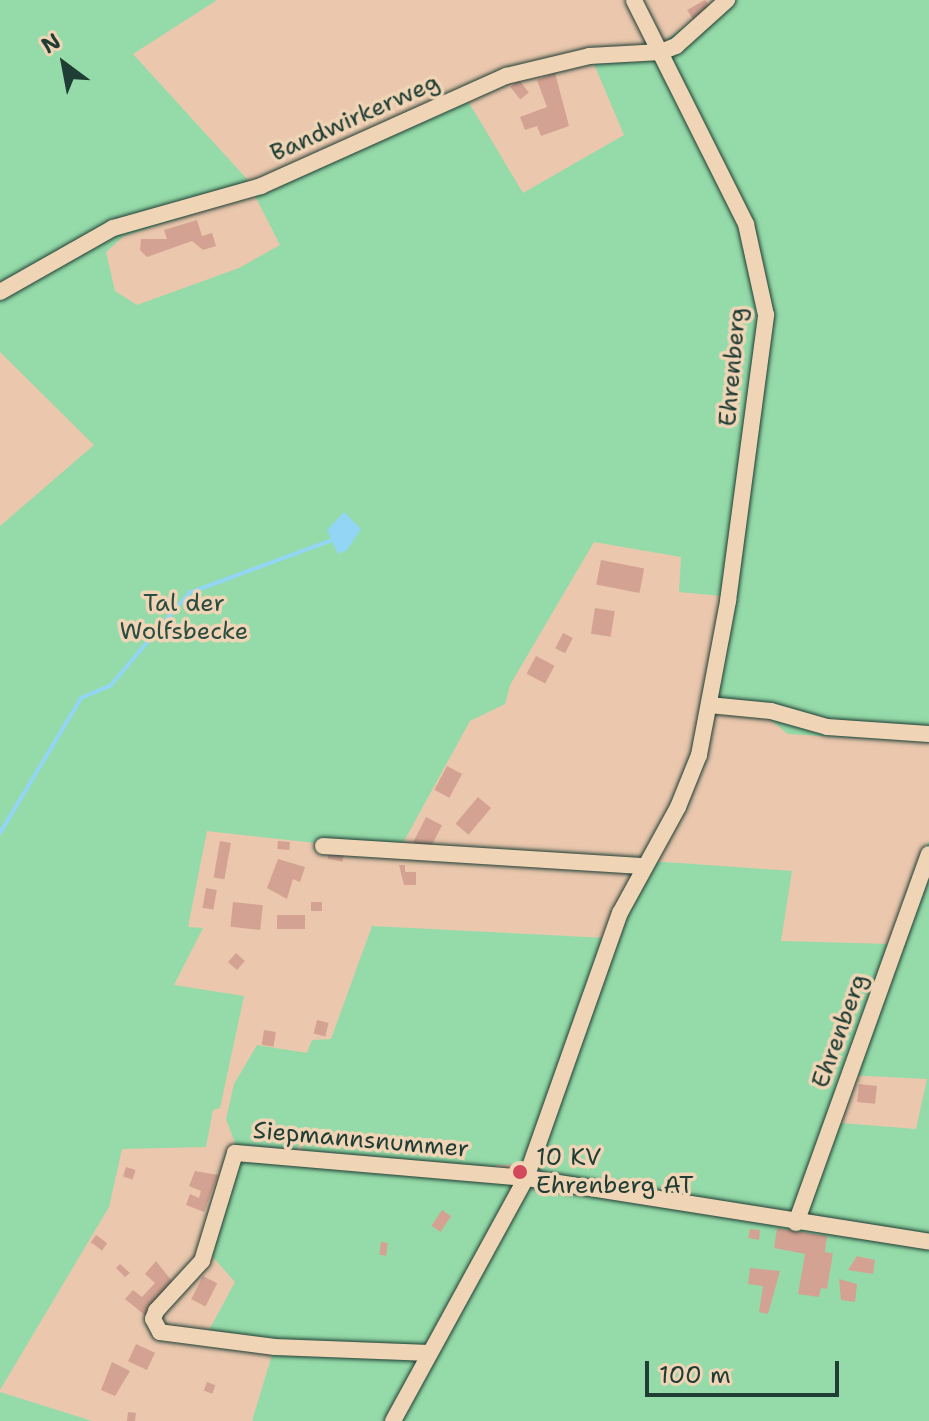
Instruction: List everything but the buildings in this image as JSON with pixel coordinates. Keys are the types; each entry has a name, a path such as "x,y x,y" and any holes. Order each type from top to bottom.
{"street":[{"name":"Ehrenberg","path":"393,1421 526,1178 620,913 641,866 678,807 699,755 709,705 761,376 766,315 746,224 634,0"},
{"path":"661,52 676,46 727,0"},
{"name":"Bandwirkerweg","path":"0,292 113,228 261,186 506,76 589,56 661,52"},
{"path":"709,705 771,711 827,727 929,734"},
{"path":"323,846 641,866"},
{"name":"Ehrenberg","path":"796,1223 929,854"},
{"name":"Siepmannsnummer","path":"430,1353 275,1347 160,1332 153,1319 202,1261 235,1153 526,1178"},
{"path":"526,1178 929,1242"}],"green space":[{"name":"Tal der Wolfsbecke","path":"0,0 217,0 133,54 257,190 465,96 523,193 624,135 591,57 657,47 720,0 929,0 929,742 788,734 767,717 710,710 721,596 679,592 681,557 594,542 510,685 505,704 470,721 398,852 207,831 188,927 203,928 174,985 244,996 220,1108 213,1110 206,1147 122,1149 109,1207 0,1390 0,526 94,445 0,352","holes":["254,194 280,245 239,268 137,305 115,291 106,252 124,236"]},
{"path":"929,841 929,1421 252,1421 275,1345 434,1349 528,1177 609,948 651,861 792,871 781,941 890,944","holes":["847,1075 927,1079 916,1129 829,1122"]},
{"path":"372,926 607,938 529,1164 496,1165 493,1173 517,1183 432,1341 423,1346 276,1343 208,1332 235,1282 211,1255 238,1157 300,1162 304,1134 294,1156 236,1146 226,1119 234,1084 257,1045 307,1053 312,1040 331,1039"},
{"path":"0,1392 92,1421 0,1421"}],"water":[{"path":"344,512 361,529 347,550 338,554 327,530"}],"waterway":[{"path":"0,833 81,698 111,685 189,593 335,539"}],"place":[{"name":"10 KV Ehrenberg AT","path":"520,1172"}]}
